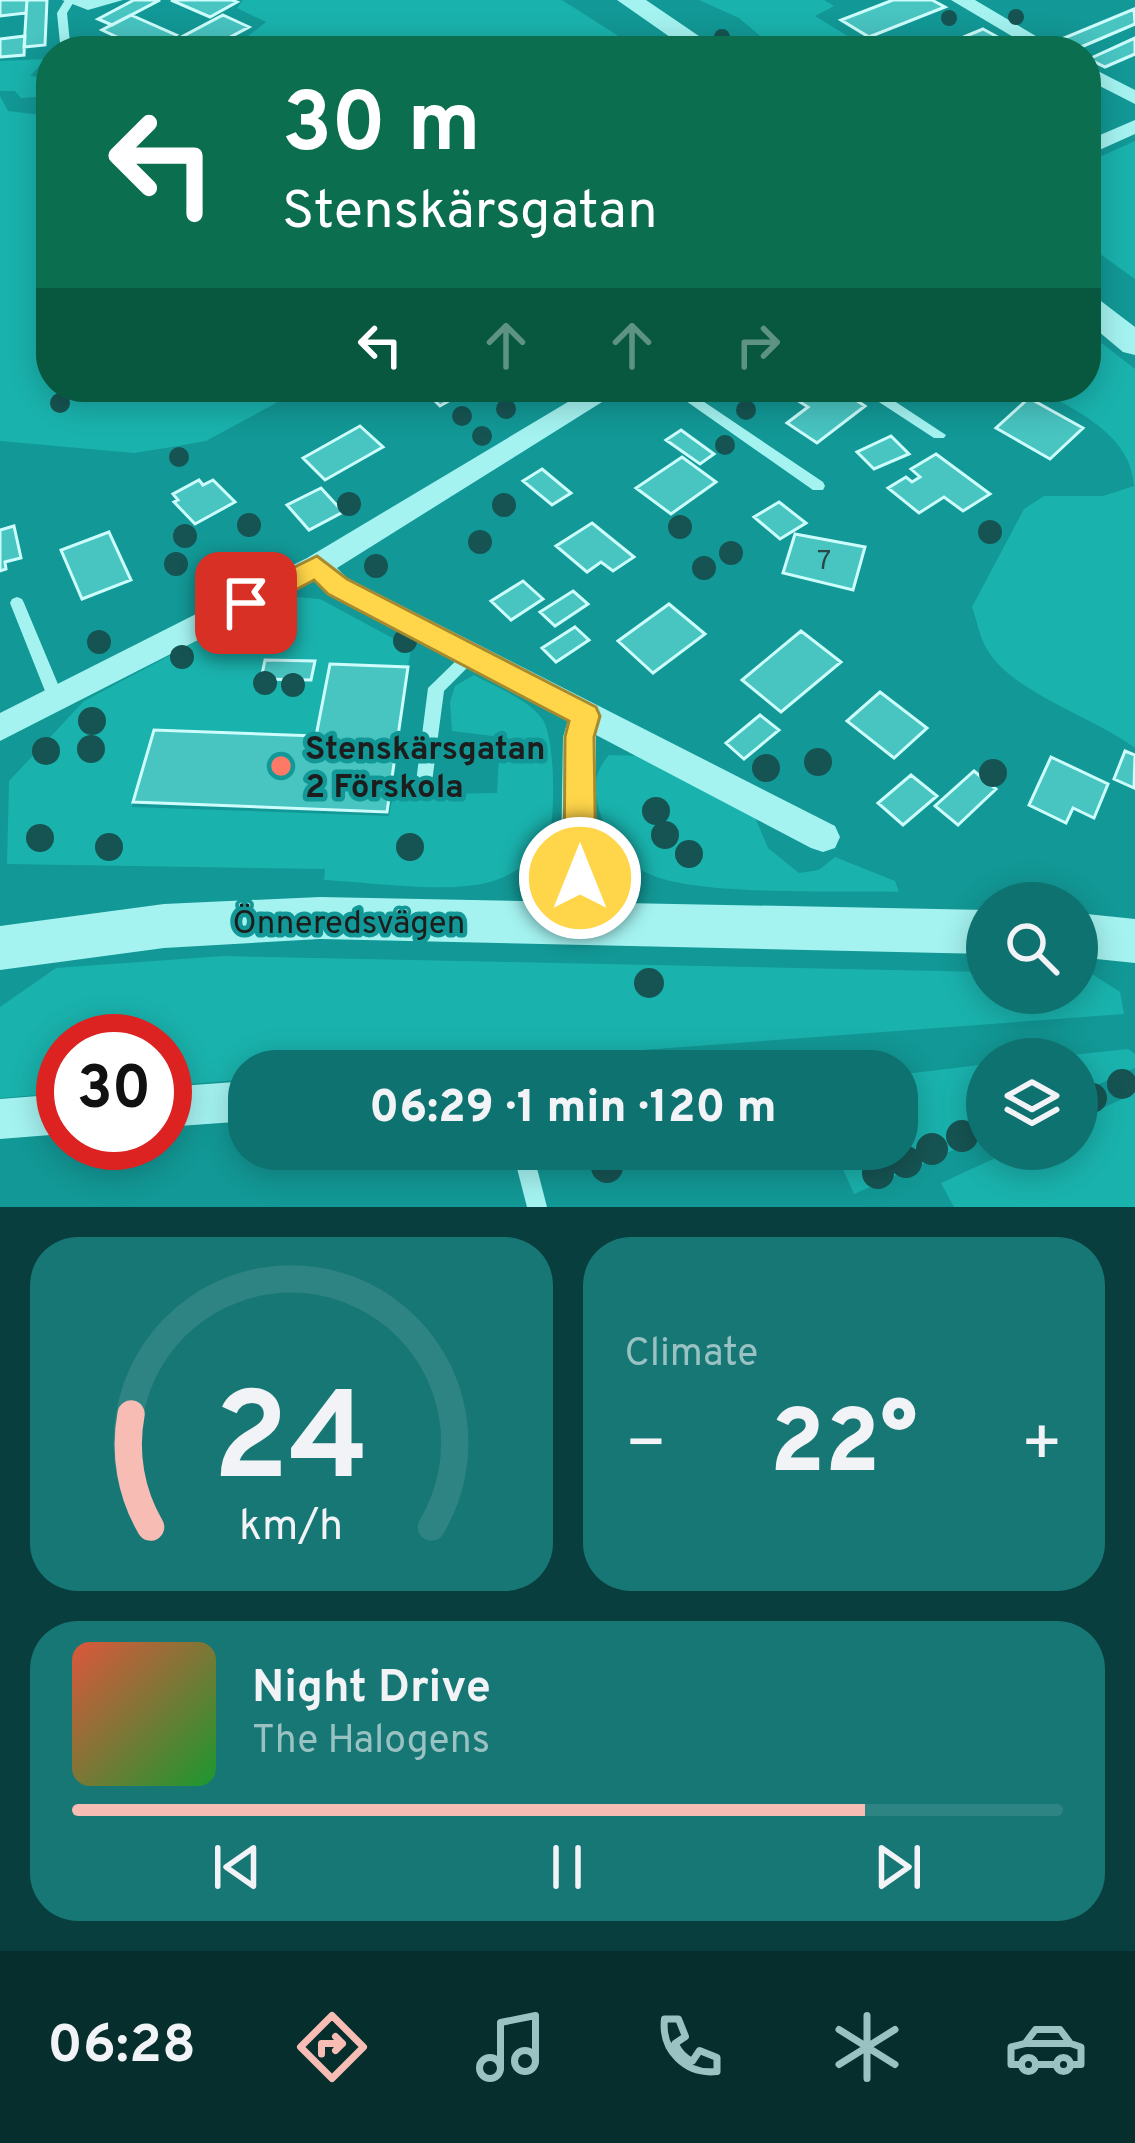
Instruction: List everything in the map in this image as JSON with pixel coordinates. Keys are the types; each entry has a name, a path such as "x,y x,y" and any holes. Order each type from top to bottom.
{"street":[{"path":"71,0 88,4 113,0"},
{"path":"628,0 684,36"},
{"path":"961,0 1025,36"},
{"path":"1101,79 1135,98"},
{"path":"1101,142 1135,126"},
{"path":"1101,317 1135,344"},
{"path":"0,728 317,566 588,402"},
{"path":"317,566 338,586 823,836"},
{"path":"578,922 579,737 585,716"},
{"name":"Önneredsvägen","path":"0,948 244,920 966,931"},
{"path":"1098,935 1135,936"},
{"path":"192,1105 228,1102"},
{"path":"0,1119 36,1116"}],"lane":[{"path":"63,36 62,13 71,0"},
{"path":"695,402 818,486"},
{"path":"886,402 939,435"},
{"path":"17,603 57,701"},
{"path":"424,782 436,688 470,655"},
{"path":"527,1170 537,1207"}],"green space":[{"path":"243,0 562,0 618,36 248,36 266,22 237,8"},
{"path":"699,0 824,0 834,6 815,16 848,36 760,36 739,18"},
{"path":"36,59 30,76 36,77 36,97 0,91 0,61"},
{"path":"0,96 8,111 36,114 36,402 278,402 206,441 134,453 0,441"},
{"path":"1135,141 1135,279 1101,255 1101,156"},
{"path":"1101,343 1135,369 1135,748 1035,692 1000,666 985,646 972,607 1024,509 1044,496 1103,496 1134,486 1123,451 1082,414 1061,402 1101,402"},
{"path":"282,596 320,599 411,648 408,667 330,664 316,736 154,731 132,807 389,816 393,795 497,793 500,737 452,731 450,702 455,686 474,675 529,706 547,730 552,814 548,839 534,858 499,879 460,887 324,880 325,869 7,864 9,781 84,701"},
{"path":"609,755 640,756 755,817 768,848 799,873 819,870 835,857 895,881 899,892 732,889 669,881 647,873 619,849 601,816 596,784"},
{"path":"224,956 966,972 966,1014 1098,1014 1098,978 1120,992 1124,1014 642,1050 228,1050 228,1081 192,1084 192,1014 36,1014 36,1095 0,1098 0,1007 56,968"},
{"path":"1128,1049 1135,1054 1135,1068 1098,1085 1098,1052"},
{"path":"966,1067 966,1144 918,1166 918,1072"},
{"path":"1135,1093 1135,1207 954,1207 941,1183 969,1170 1098,1170 1098,1110"},
{"path":"843,1170 908,1170 854,1194"}],"building":[{"path":"0,0 27,0 26,13 0,16"},
{"path":"27,0 47,0 45,36 36,36 36,46 24,47"},
{"path":"134,0 160,0 112,25 98,19"},
{"path":"171,0 232,0 237,2 210,17"},
{"path":"893,0 932,0 945,7 872,36 841,20"},
{"path":"1134,9 1135,24 1101,38 1069,36"},
{"path":"131,15 176,35 115,36 102,30"},
{"path":"223,15 249,27 232,36 183,36"},
{"path":"983,29 996,36 966,36"},
{"path":"25,36 24,55 0,57 0,39"},
{"path":"1135,38 1135,54 1105,67 1101,54"},
{"path":"800,402 859,402 865,406 817,443 787,423 808,407"},
{"path":"1025,402 1036,402 1083,428 1050,459 996,428"},
{"path":"360,426 383,447 325,480 303,458"},
{"path":"681,430 714,454 700,464 666,440"},
{"path":"891,436 909,454 874,469 857,452"},
{"path":"936,454 990,494 963,511 944,497 919,513 888,488 906,477 912,482 920,477 911,469"},
{"path":"682,457 716,482 671,514 636,488"},
{"path":"542,469 571,493 552,505 523,481"},
{"path":"199,480 203,485 213,480 235,502 195,524 174,502 178,500 173,494"},
{"path":"321,488 343,512 309,530 287,505"},
{"path":"779,502 806,523 780,539 754,517"},
{"path":"592,523 634,557 613,571 601,562 587,572 556,546"},
{"path":"14,526 21,558 5,562 6,569 0,571 0,530"},
{"path":"109,532 131,580 82,599 61,550"},
{"path":"795,534 865,547 853,590 783,573"},
{"path":"523,581 543,599 511,620 491,601"},
{"path":"573,591 588,604 555,626 540,612"},
{"path":"669,604 705,634 653,673 618,641"},
{"path":"575,627 589,640 556,662 542,648"},
{"path":"801,631 841,662 781,712 742,680"},
{"path":"265,660 315,661 311,680 261,679"},
{"path":"330,664 408,667 387,812 133,802 154,730 316,736"},
{"path":"880,692 927,728 894,758 847,721"},
{"path":"760,715 779,730 744,759 726,743"},
{"path":"1125,751 1135,755 1134,788 1114,779"},
{"path":"1051,757 1108,784 1094,818 1073,808 1066,823 1029,805"},
{"path":"974,771 996,789 958,825 935,806"},
{"path":"911,775 937,796 903,825 878,803"}],"place":[{"name":"Stenskärsgatan 2 Förskola","path":"281,766"}],"route":[{"path":"246,603 317,566 338,586 585,716 579,737 580,878"}]}
